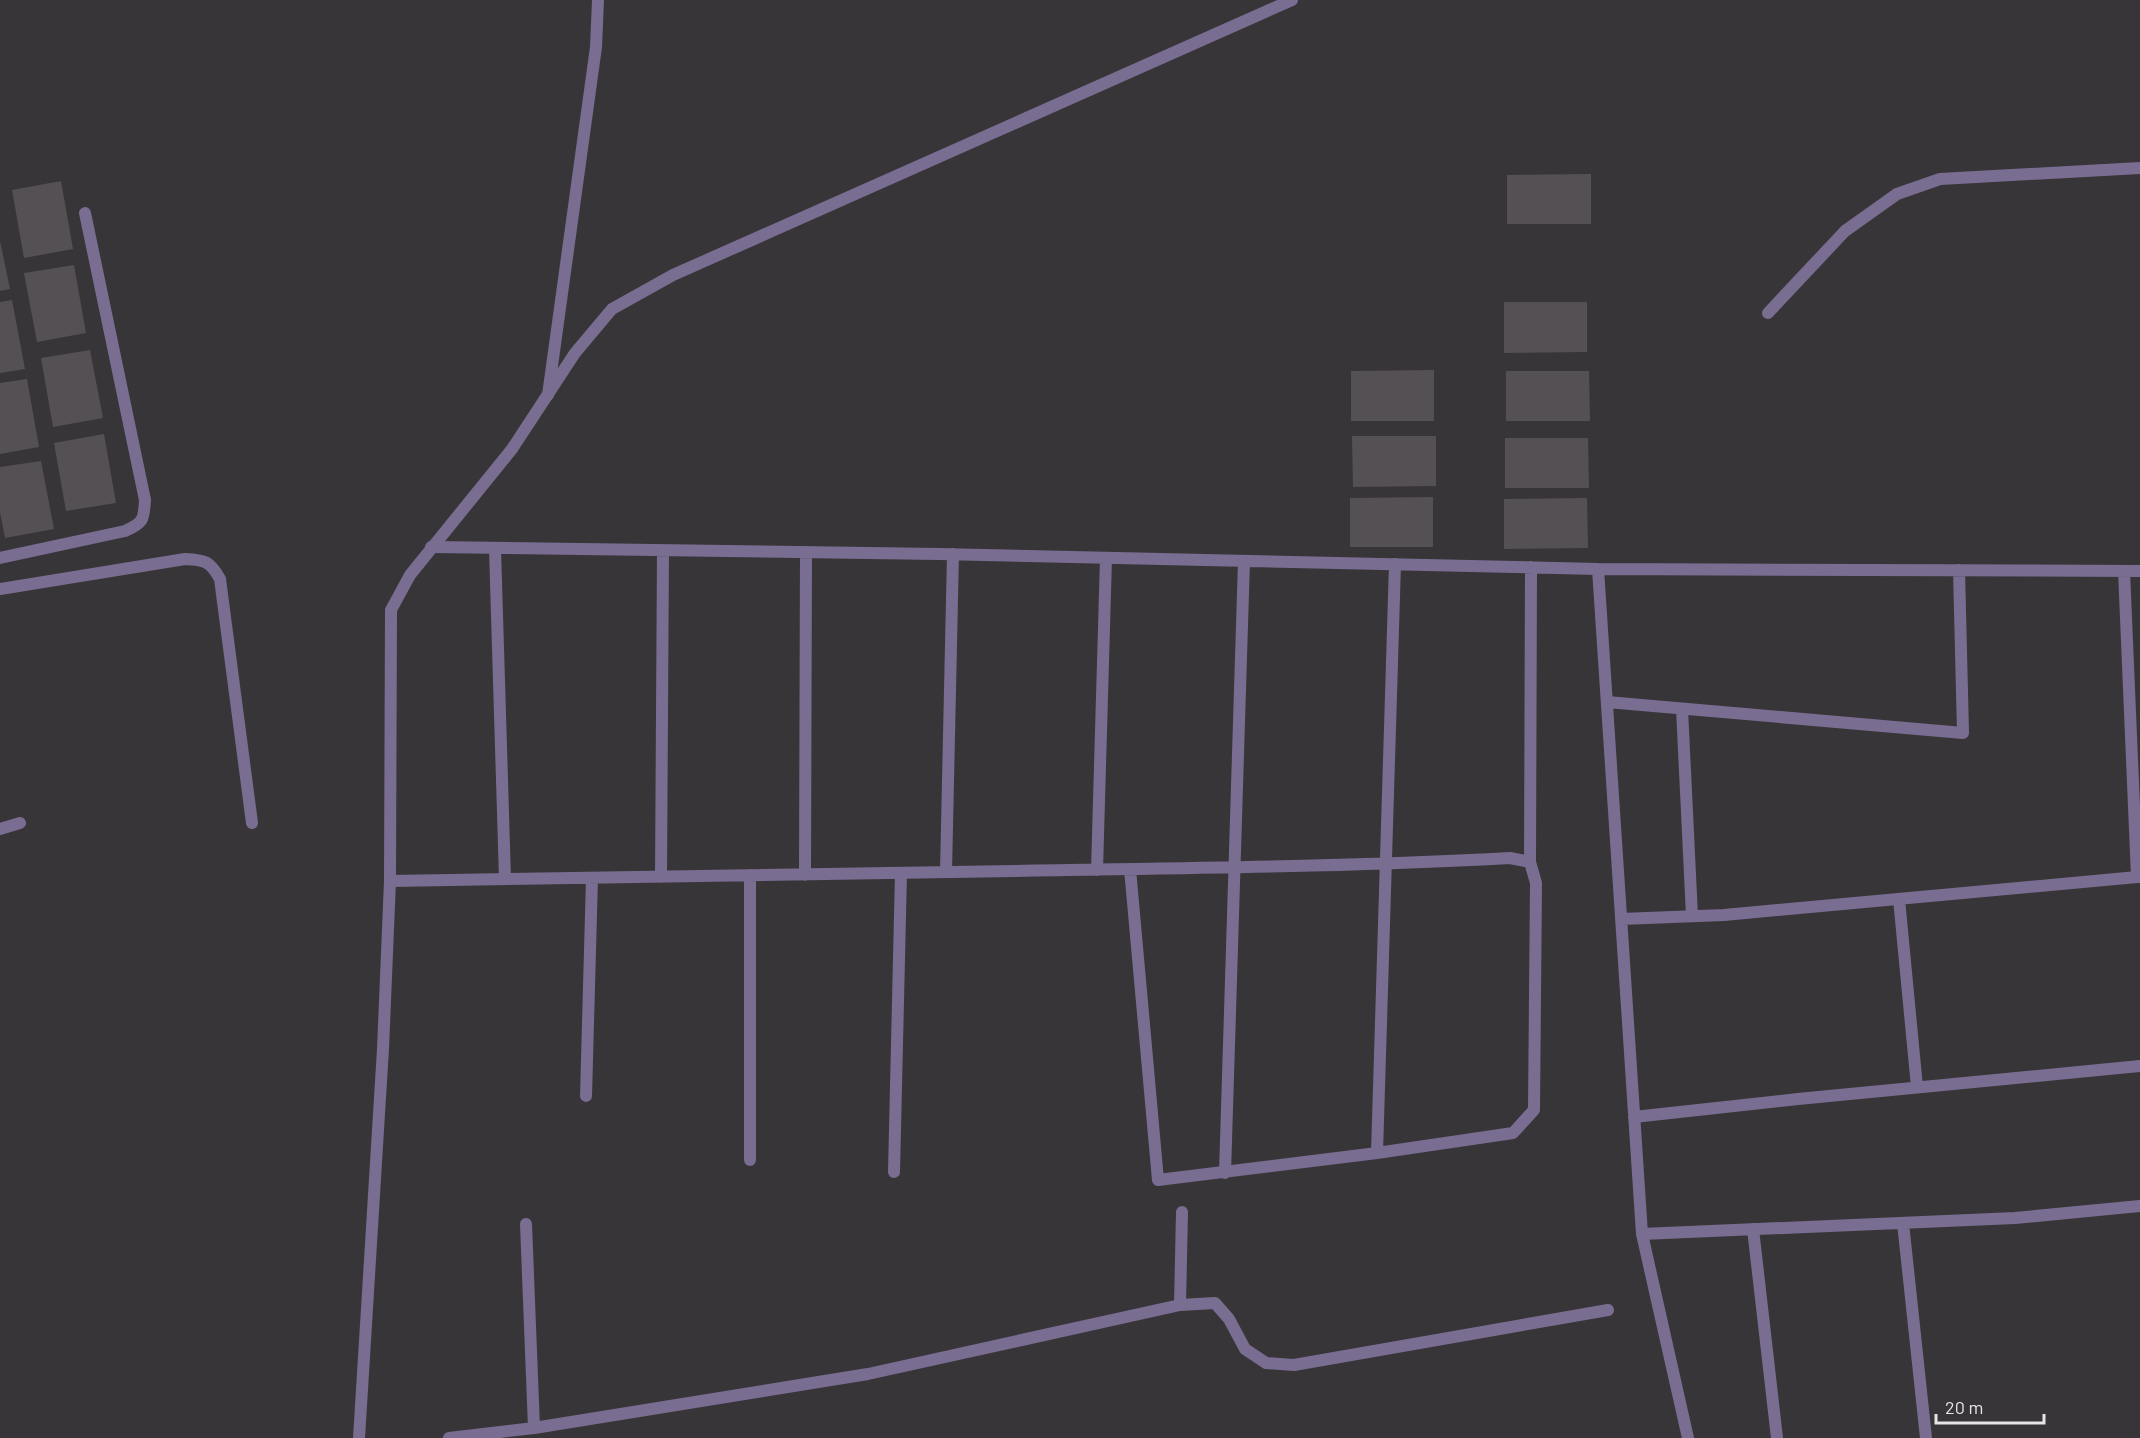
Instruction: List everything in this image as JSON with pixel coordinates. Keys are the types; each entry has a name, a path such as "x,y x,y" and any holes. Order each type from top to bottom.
{"street":[{"path":"548,395 596,47 598,0"},
{"path":"358,1438 383,1049 390,881 391,610 410,575 512,449 575,353 612,309 674,275 1292,0"},
{"path":"1768,313 1845,231 1897,194 1940,179 2140,168"},
{"path":"0,558 125,531 139,524 144,514 144,500 86,213"},
{"path":"431,547 953,554 1598,569 2140,571"},
{"path":"495,549 505,879"},
{"path":"661,877 663,551"},
{"path":"805,875 806,552"},
{"path":"946,872 953,554"},
{"path":"1097,870 1106,558"},
{"path":"0,589 185,559 201,560 213,566 220,579 252,824"},
{"path":"1225,1173 1244,561"},
{"path":"1377,1153 1395,564"},
{"path":"1130,869 1158,1180 1377,1153 1512,1133 1534,1110 1536,883 1530,862 1531,567"},
{"path":"1598,569 1641,1234 1688,1438"},
{"path":"1607,702 1963,733 1959,570"},
{"path":"1621,919 1724,915 2138,877 2124,571"},
{"path":"1682,709 1692,916"},
{"path":"0,829 20,823"},
{"path":"390,881 1386,865 1510,858 1530,862"},
{"path":"894,1172 901,873"},
{"path":"750,875 750,1160"},
{"path":"586,1096 592,878"},
{"path":"1899,899 1917,1088"},
{"path":"1634,1117 2140,1066"},
{"path":"1641,1234 2015,1218 2140,1206"},
{"path":"1180,1305 1182,1212"},
{"path":"1903,1223 1926,1438"},
{"path":"526,1224 534,1428"},
{"path":"1753,1229 1778,1438"},
{"path":"449,1438 534,1428 868,1374 1180,1305 1215,1303 1229,1319 1245,1349 1266,1363 1294,1365 1608,1310"}],"building":[{"path":"1591,174 1591,224 1507,224 1507,175"},
{"path":"61,181 73,249 24,258 12,190"},
{"path":"0,241 10,289 0,291"},
{"path":"74,265 86,333 37,342 24,273"},
{"path":"12,300 25,369 0,373 0,302"},
{"path":"1504,302 1587,302 1587,352 1504,353"},
{"path":"90,350 103,418 53,427 41,358"},
{"path":"1434,370 1434,421 1351,421 1351,371"},
{"path":"1506,371 1589,371 1590,421 1506,421"},
{"path":"27,379 39,447 0,454 0,383"},
{"path":"104,434 116,503 66,511 54,443"},
{"path":"1352,436 1436,436 1436,486 1353,487"},
{"path":"1505,438 1588,438 1589,488 1505,488"},
{"path":"41,461 54,529 5,538 0,512 0,467"},
{"path":"1433,497 1433,547 1350,547 1350,498"},
{"path":"1587,498 1588,548 1504,549 1504,499"}]}
